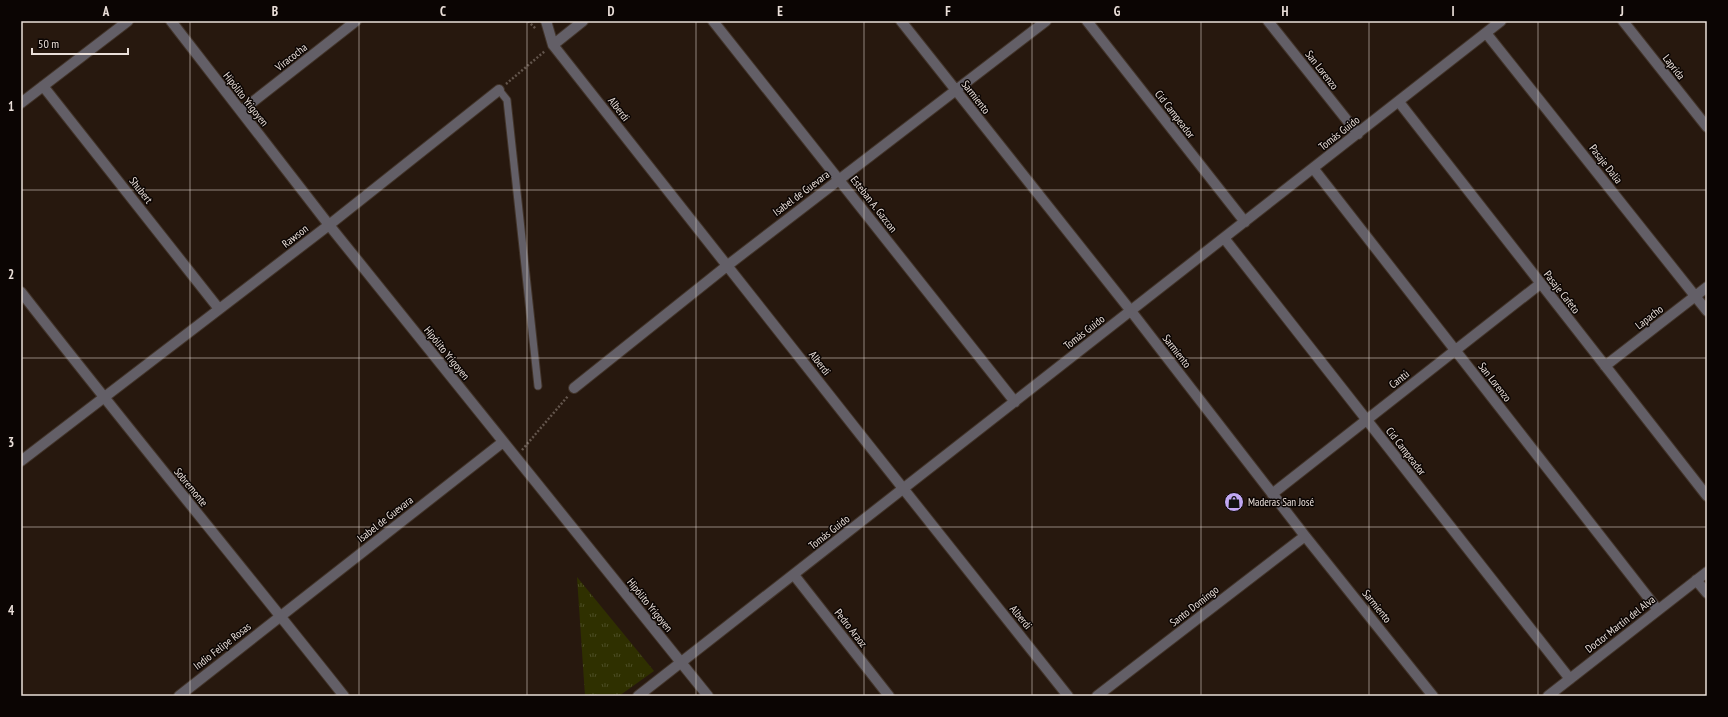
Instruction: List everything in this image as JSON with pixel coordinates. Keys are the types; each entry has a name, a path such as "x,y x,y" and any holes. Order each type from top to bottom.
{"street":[{"path":"21,103 128,21"},
{"name":"Hipólito Yrigoyen","path":"171,21 329,225 708,696"},
{"name":"Viracocha","path":"241,111 356,21"},
{"path":"546,21 553,45 584,21"},
{"name":"Esteban A. Gazcon","path":"713,21 1015,402"},
{"name":"Sarmiento","path":"901,21 1131,311 1305,536 1433,696"},
{"name":"Isabel de Guevara","path":"574,388 728,265 1046,21"},
{"name":"Cid Campeador","path":"1087,21 1245,222"},
{"name":"San Lorenzo","path":"1268,21 1358,134"},
{"name":"Tomás Guido","path":"638,696 1501,21"},
{"name":"Laprida","path":"1623,21 1707,127"},
{"name":"Pasaje Dalia","path":"1486,33 1707,311"},
{"name":"Alberdi","path":"553,45 728,265 903,490 1068,696"},
{"name":"Shubert","path":"43,86 220,309"},
{"name":"Rawson","path":"21,461 329,225 499,90"},
{"name":"Pasaje Cafeto","path":"1398,102 1707,496"},
{"name":"San Lorenzo","path":"1313,168 1658,610"},
{"name":"Cid Campeador","path":"1224,238 1570,679"},
{"name":"Cantú","path":"1272,494 1540,284"},
{"name":"Lapacho","path":"1605,366 1707,287"},
{"name":"Sobremonte","path":"21,292 103,398 281,616 344,696"},
{"name":"Isabel de Guevara","path":"281,616 504,442"},
{"name":"Santo Domingo","path":"1097,696 1305,536"},
{"name":"Doctor Martín del Alva","path":"1548,696 1707,572"},
{"name":"Pedro Araoz","path":"794,575 889,696"},
{"path":"1696,580 1707,593"},
{"name":"Indio Felipe Rosas","path":"179,696 281,616"}],"lane":[{"path":"499,90 507,100 538,386"}],"path":[{"path":"528,21 538,30"},
{"path":"499,90 553,45"},
{"path":"516,458 574,388"}],"green space":[{"path":"577,577 654,671 619,696 585,696"}],"place":[{"name":"Maderas San José","path":"1234,502"}]}
